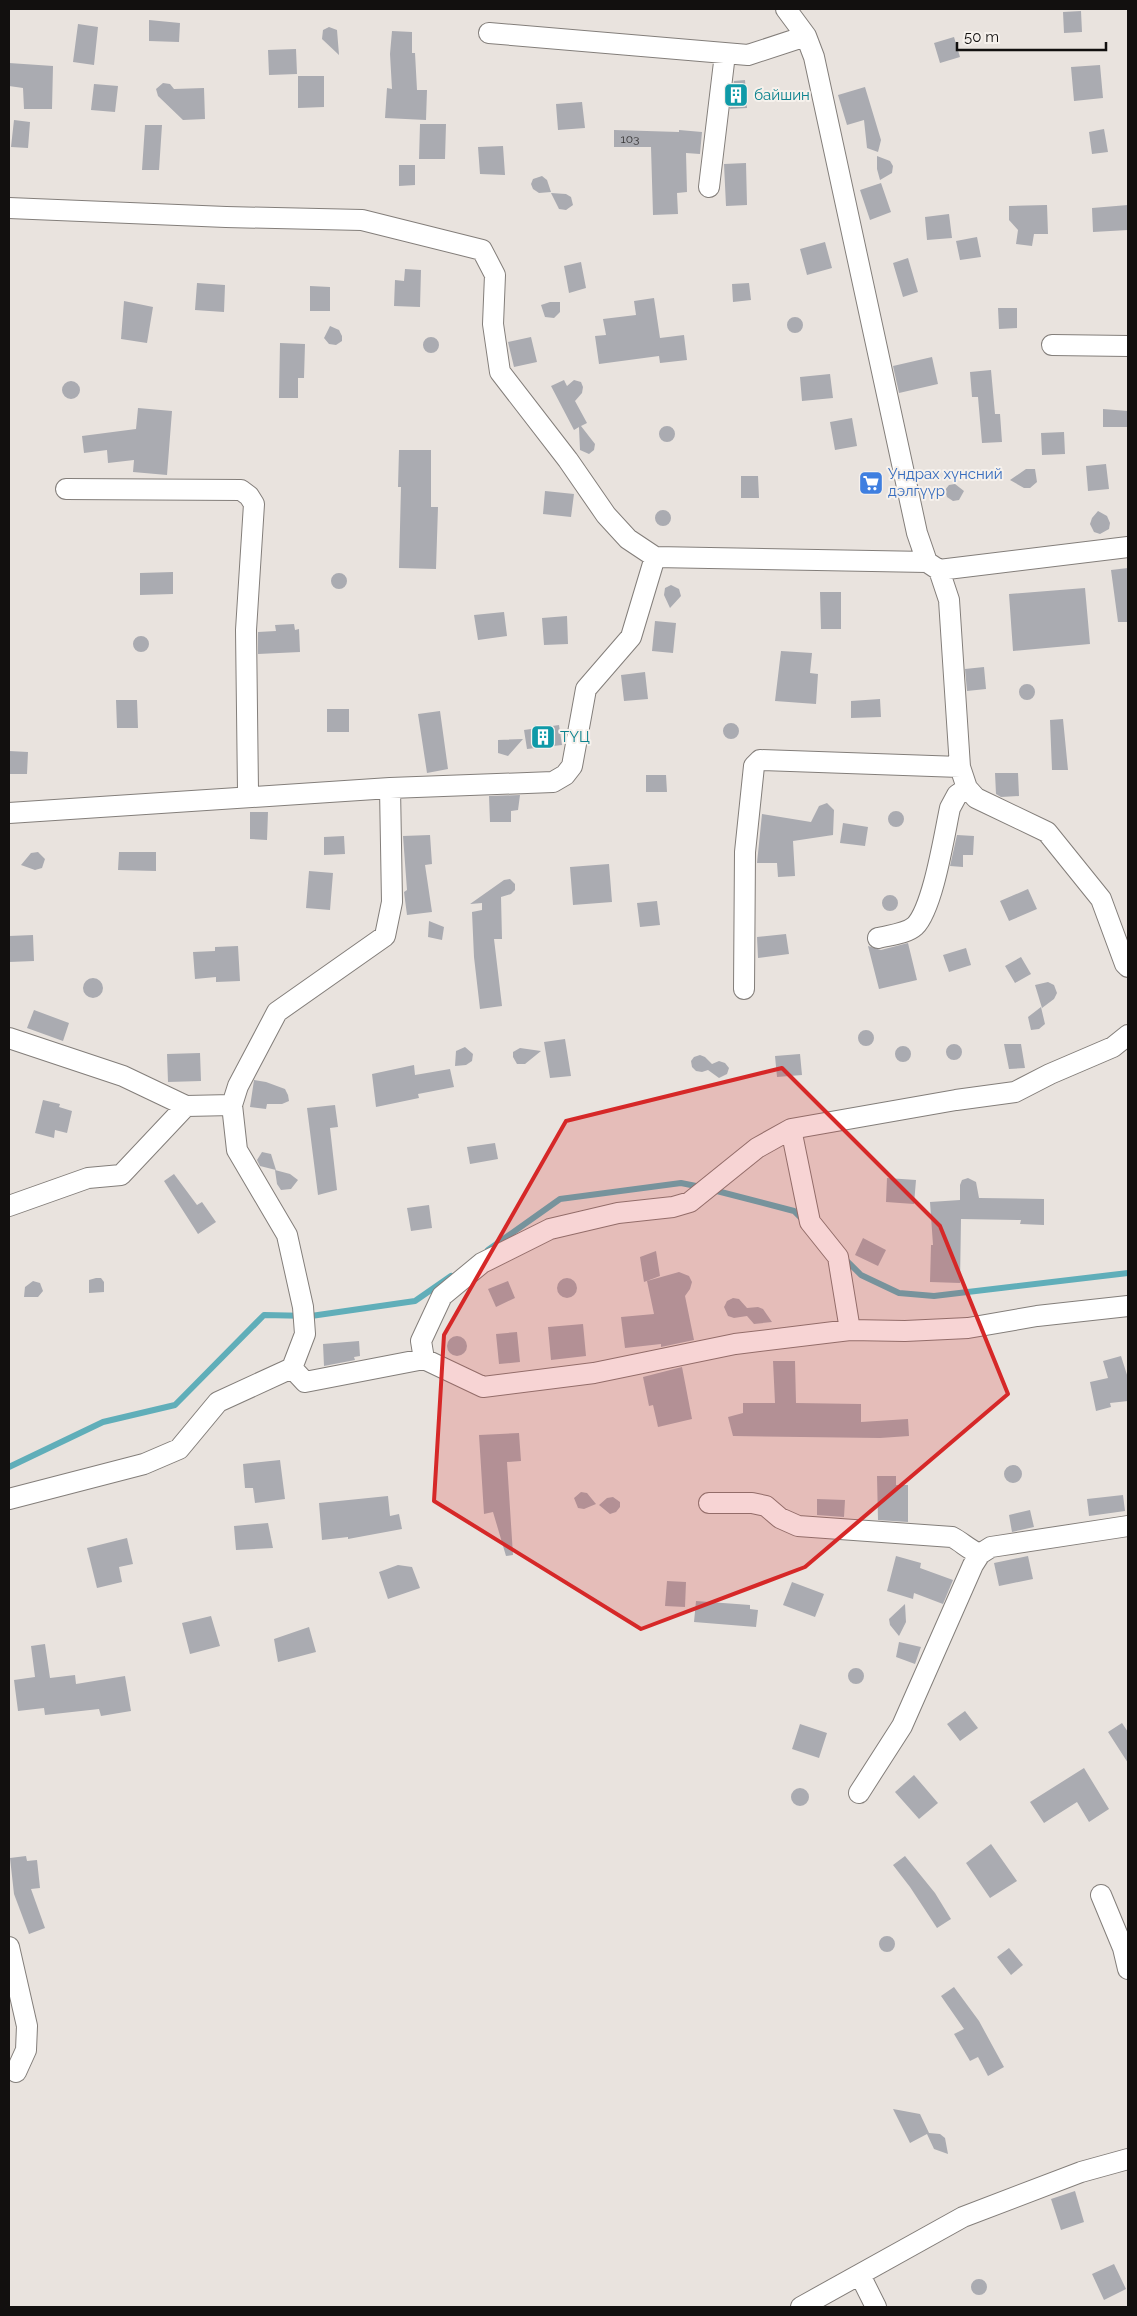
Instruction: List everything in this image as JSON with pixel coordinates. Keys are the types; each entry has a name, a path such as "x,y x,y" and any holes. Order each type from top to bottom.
{"street":[{"path":"786,9 806,36 814,57 917,533 949,600 960,767 967,788 976,798 1047,832 1101,899 1125,964 1128,967"},
{"path":"489,33 748,55 806,36"},
{"path":"709,187 725,54"},
{"path":"9,208 226,217 362,220 482,250 495,275 493,324 500,372 568,460 606,515 628,539 655,558 933,566 1128,547"},
{"path":"1052,344 1128,346"},
{"path":"66,489 241,490 249,496 254,504 246,630 248,791 252,797"},
{"path":"9,813 390,788 553,782 565,775 572,766 586,689 631,637 655,558"},
{"path":"744,989 745,852 754,766 760,760 960,767"},
{"path":"9,1499 144,1464 179,1449 218,1402 292,1368 305,1334 303,1307 287,1235 237,1150 232,1105 238,1086 277,1012 385,936 392,902 390,788"},
{"path":"878,938 900,933 914,927 926,911 950,808 957,796 967,788"},
{"path":"424,1359 421,1342 442,1296 482,1263 550,1229 618,1213 673,1208 690,1202 757,1148 791,1129 956,1100 1015,1092 1050,1074 1113,1047 1128,1036"},
{"path":"9,1038 122,1076 186,1106 232,1105"},
{"path":"9,1206 88,1178 121,1175 186,1106"},
{"path":"791,1129 810,1222 838,1257 850,1330"},
{"path":"292,1368 305,1382 424,1359 483,1387 594,1373 735,1344 850,1330 905,1331 968,1328 1037,1316 1128,1306"},
{"path":"709,1503 752,1503 766,1506 780,1518 798,1526 952,1537 961,1542 967,1549 980,1554"},
{"path":"859,1793 902,1726 973,1564 980,1554 991,1547 1128,1526"},
{"path":"1101,1896 1123,1948 1128,1969"},
{"path":"9,1947 27,2026 26,2050 16,2072"},
{"path":"800,2307 963,2217 1073,2175 1128,2159"},
{"path":"860,2275 876,2307"}],"highlighted area":[{"path":"782,1068 940,1226 1008,1394 805,1567 641,1629 434,1501 444,1335 566,1121"}],"building":[{"path":"1081,11 1082,32 1064,33 1063,12"},
{"path":"149,20 180,23 179,42 149,41"},
{"path":"78,24 98,27 94,65 73,62"},
{"path":"329,27 337,30 339,55 322,39 323,30"},
{"path":"392,31 412,32 412,53 415,53 417,90 427,90 426,120 385,118 387,88 392,89 390,54"},
{"path":"954,37 960,57 940,63 934,43"},
{"path":"296,49 297,74 269,75 268,50"},
{"path":"9,63 53,66 52,109 24,109 23,88 9,86"},
{"path":"1100,65 1103,98 1074,101 1071,67"},
{"path":"298,76 324,76 324,107 298,108"},
{"name":"байшин","path":"745,80 747,108 730,109 734,81"},
{"path":"163,83 170,84 174,89 204,88 205,119 183,120 158,96 156,89"},
{"path":"94,84 118,86 115,112 91,110"},
{"path":"865,87 881,140 878,152 867,148 864,120 847,125 838,95"},
{"path":"582,102 585,128 558,130 556,104"},
{"path":"14,120 30,122 28,148 11,147"},
{"path":"420,124 446,124 445,159 419,159"},
{"path":"145,125 162,125 159,170 142,170"},
{"path":"1104,129 1108,152 1092,154 1089,132"},
{"path":"614,130 702,132 700,154 686,153 687,192 677,193 678,214 653,215 651,147 614,147"},
{"path":"503,146 505,175 480,174 478,147"},
{"path":"877,156 890,161 893,166 892,173 880,180 877,169"},
{"path":"746,163 747,205 726,206 724,164"},
{"path":"399,165 415,165 415,185 399,186"},
{"path":"542,176 547,180 551,192 539,193 533,189 531,184 533,179"},
{"path":"881,183 891,212 870,220 860,190"},
{"path":"551,193 566,194 571,197 573,205 566,210 559,209"},
{"path":"1047,205 1048,234 1034,234 1032,246 1016,244 1018,230 1009,220 1009,206"},
{"path":"1128,205 1128,230 1093,232 1092,208"},
{"path":"949,214 952,238 927,240 925,217"},
{"path":"977,237 981,257 960,260 956,241"},
{"path":"825,242 832,268 807,275 800,249"},
{"path":"908,258 918,292 903,297 893,263"},
{"path":"581,262 586,288 569,293 564,266"},
{"path":"405,269 421,270 420,307 394,306 395,280 404,281"},
{"path":"197,283 225,285 224,312 195,310"},
{"path":"749,283 751,300 733,302 732,284"},
{"path":"310,286 330,287 330,311 310,311"},
{"path":"654,298 660,338 684,335 687,360 660,363 659,356 599,364 595,336 606,335 603,319 636,315 634,301"},
{"path":"124,301 153,307 147,343 121,339"},
{"path":"550,302 560,302 560,312 554,318 545,317 541,305"},
{"path":"998,308 1017,308 1017,328 999,329"},
{"path":"792,317 798,317 803,322 801,331 792,333 787,328 787,322"},
{"path":"330,326 339,330 342,336 342,341 336,345 329,344 324,338"},
{"path":"428,337 434,337 439,342 437,351 428,353 423,348 423,342"},
{"path":"531,337 537,362 514,367 508,342"},
{"path":"280,343 305,344 304,378 298,378 298,398 279,398"},
{"path":"932,357 938,384 899,393 893,366"},
{"path":"991,370 995,414 1000,414 1002,442 982,443 978,397 972,397 970,372"},
{"path":"830,374 833,398 802,401 800,377"},
{"path":"564,380 567,386 574,380 581,382 583,387 582,393 575,401 587,423 581,426 595,444 594,450 589,454 580,450 579,427 574,430 551,386"},
{"path":"67,381 75,381 80,386 78,397 67,399 62,394 62,386"},
{"path":"138,408 172,411 167,475 133,472 134,460 108,463 107,450 84,453 82,436 136,429"},
{"path":"1103,409 1128,411 1128,427 1103,427"},
{"path":"852,418 857,446 835,450 830,422"},
{"path":"664,426 670,426 675,431 673,440 664,442 659,437 659,431"},
{"path":"1064,432 1065,454 1042,455 1041,433"},
{"path":"399,450 431,450 431,507 438,507 436,569 399,568 401,487 398,487"},
{"path":"1106,464 1109,489 1088,491 1086,466"},
{"path":"1026,469 1035,469 1037,482 1030,488 1024,488 1010,480"},
{"path":"741,476 758,476 759,498 741,498"},
{"path":"955,484 964,491 959,500 953,501 947,497 945,490 949,485"},
{"path":"545,491 574,494 571,517 543,514"},
{"path":"660,510 666,510 671,515 669,524 660,526 655,521 655,515"},
{"path":"1098,511 1107,516 1110,523 1109,529 1100,534 1094,532 1090,524"},
{"path":"1128,568 1128,622 1118,622 1111,570"},
{"path":"173,572 173,594 140,595 140,573"},
{"path":"336,573 342,573 347,578 345,587 336,589 331,584 331,578"},
{"path":"671,585 679,589 681,596 670,608 664,595 665,588"},
{"path":"1085,588 1090,644 1013,651 1009,594"},
{"path":"820,592 841,592 841,629 821,629"},
{"path":"504,612 507,636 478,640 474,615"},
{"path":"567,616 568,644 544,645 542,618"},
{"path":"655,621 676,623 673,653 652,651"},
{"path":"294,624 295,630 299,629 300,652 258,654 258,632 276,631 275,625"},
{"path":"141,636 147,638 149,644 147,650 141,652 135,650 133,644 135,638"},
{"path":"781,651 812,653 810,673 818,674 816,704 775,701"},
{"path":"984,667 986,689 967,691 965,669"},
{"path":"645,672 648,699 624,701 621,675"},
{"path":"1024,684 1030,684 1035,689 1033,698 1024,700 1019,695 1019,689"},
{"path":"880,699 881,717 851,718 851,701"},
{"path":"116,700 137,700 138,728 117,728"},
{"path":"327,709 349,709 349,732 327,732"},
{"path":"440,711 448,769 427,773 418,714"},
{"path":"1063,719 1068,770 1052,770 1050,720"},
{"path":"728,723 734,723 739,728 737,737 728,739 723,734 723,728"},
{"name":"ТҮЦ","path":"559,725 562,745 527,749 524,730"},
{"path":"523,739 508,756 498,753 498,740"},
{"path":"9,751 28,752 27,774 9,774"},
{"path":"995,773 1018,773 1019,796 1001,797 996,794"},
{"path":"646,775 666,775 667,792 646,792"},
{"path":"520,795 518,810 511,811 511,822 490,822 489,796"},
{"path":"827,803 834,810 833,835 793,841 795,876 778,877 777,863 757,863 762,814 811,822 819,806"},
{"path":"893,811 899,811 904,816 902,825 893,827 888,822 888,816"},
{"path":"250,812 268,812 267,840 250,839"},
{"path":"843,823 868,827 865,846 840,843"},
{"path":"430,835 432,864 425,865 432,912 407,915 404,892 407,890 403,836"},
{"path":"957,835 974,836 973,855 963,855 963,867 950,866"},
{"path":"344,836 345,854 324,855 324,837"},
{"path":"38,852 45,859 42,868 35,870 21,865 31,853"},
{"path":"119,852 156,852 156,871 118,870"},
{"path":"609,864 612,902 573,905 570,867"},
{"path":"309,871 333,873 330,910 306,908"},
{"path":"510,879 515,884 515,890 511,894 501,897 502,939 494,939 502,1006 480,1009 474,957 472,912 482,910 482,903 470,904 504,880"},
{"path":"1028,889 1037,909 1009,921 1000,901"},
{"path":"887,895 893,895 898,900 896,909 887,911 882,906 882,900"},
{"path":"657,901 660,925 640,927 637,903"},
{"path":"429,921 444,927 442,940 428,937"},
{"path":"786,934 789,954 758,958 757,937"},
{"path":"33,935 34,961 9,962 9,936"},
{"path":"908,943 917,980 879,989 868,946 881,950"},
{"path":"238,946 240,981 216,982 216,977 195,979 193,952 215,951 215,947"},
{"path":"966,948 971,965 949,972 943,955"},
{"path":"1021,957 1031,974 1015,983 1005,966"},
{"path":"93,978 100,981 103,988 100,995 93,998 86,995 83,988 86,981"},
{"path":"1048,982 1054,985 1057,993 1054,999 1042,1008 1035,985"},
{"path":"1041,1007 1045,1024 1039,1029 1031,1030 1028,1017"},
{"path":"34,1010 69,1023 63,1041 27,1028"},
{"path":"863,1030 869,1030 874,1035 872,1044 863,1046 858,1041 858,1035"},
{"path":"565,1039 571,1076 550,1078 544,1042"},
{"path":"951,1044 957,1044 962,1049 960,1058 951,1060 946,1055 946,1049"},
{"path":"1004,1044 1021,1044 1025,1068 1009,1069"},
{"path":"900,1046 906,1046 911,1051 909,1060 900,1062 895,1057 895,1051"},
{"path":"465,1047 473,1054 472,1061 466,1065 455,1066 456,1051"},
{"path":"520,1048 541,1051 525,1064 517,1064 513,1057 513,1052"},
{"path":"200,1053 201,1081 168,1082 167,1054"},
{"path":"800,1054 802,1075 777,1077 775,1056"},
{"path":"700,1055 712,1064 719,1061 725,1063 729,1068 727,1074 719,1078 708,1070 696,1071 692,1067 691,1061 694,1057"},
{"path":"414,1065 415,1075 450,1069 454,1087 418,1094 419,1098 376,1107 372,1074"},
{"path":"254,1080 285,1089 289,1101 282,1104 267,1104 266,1109 250,1107"},
{"path":"43,1100 60,1104 59,1107 72,1111 67,1133 55,1130 54,1138 35,1133"},
{"path":"335,1105 338,1127 330,1128 337,1190 318,1195 307,1108"},
{"path":"495,1143 498,1159 470,1164 467,1147"},
{"path":"262,1152 271,1154 276,1170 260,1166 257,1160"},
{"path":"275,1170 290,1174 298,1180 291,1189 281,1190 277,1184"},
{"path":"174,1174 197,1205 202,1202 216,1222 198,1234 164,1181"},
{"path":"887,1178 916,1180 914,1204 886,1202"},
{"path":"968,1178 976,1182 979,1198 1044,1199 1044,1225 1020,1224 1021,1220 961,1219 960,1283 930,1282 931,1245 933,1245 930,1202 960,1200 960,1185 962,1180"},
{"path":"429,1205 432,1228 411,1231 407,1208"},
{"path":"863,1238 886,1250 878,1266 855,1255"},
{"path":"656,1251 660,1276 644,1282 640,1257"},
{"path":"679,1272 689,1276 692,1282 685,1296 694,1340 661,1347 661,1344 625,1348 621,1317 654,1314 647,1281"},
{"path":"101,1278 104,1282 104,1292 89,1293 89,1280"},
{"path":"567,1278 574,1281 577,1288 574,1295 567,1298 560,1295 557,1288 560,1281"},
{"path":"33,1281 40,1283 43,1291 38,1297 24,1297 25,1287"},
{"path":"508,1281 515,1298 496,1307 488,1289"},
{"path":"733,1298 739,1299 747,1308 758,1307 763,1309 772,1322 754,1324 747,1316 734,1318 728,1316 724,1307 727,1301"},
{"path":"583,1324 586,1356 551,1360 548,1327"},
{"path":"517,1332 520,1362 499,1364 496,1334"},
{"path":"457,1336 464,1339 467,1346 464,1353 457,1356 450,1353 447,1346 450,1339"},
{"path":"359,1341 360,1356 354,1357 355,1360 324,1366 323,1344"},
{"path":"1121,1356 1128,1378 1128,1401 1110,1403 1111,1407 1096,1411 1090,1382 1108,1378 1103,1361"},
{"path":"773,1361 795,1361 796,1403 861,1404 861,1422 908,1419 909,1436 880,1438 733,1436 728,1417 743,1413 743,1403 775,1403"},
{"path":"682,1367 692,1419 658,1427 653,1405 649,1406 643,1377"},
{"path":"519,1433 521,1461 507,1462 513,1555 506,1556 493,1512 484,1514 479,1435"},
{"path":"280,1460 285,1499 255,1503 253,1488 245,1488 243,1464"},
{"path":"1013,1465 1019,1468 1022,1474 1019,1480 1013,1483 1007,1480 1004,1474 1007,1468"},
{"path":"877,1476 896,1476 896,1485 908,1485 908,1522 878,1520"},
{"path":"581,1492 587,1493 596,1504 584,1509 578,1508 574,1498"},
{"path":"1123,1495 1125,1511 1089,1516 1087,1499"},
{"path":"388,1496 390,1516 399,1514 402,1529 348,1539 348,1537 322,1540 319,1503"},
{"path":"613,1497 620,1502 620,1507 616,1512 610,1514 599,1505 607,1498"},
{"path":"817,1499 845,1500 844,1517 817,1515"},
{"path":"1030,1510 1034,1527 1012,1532 1009,1515"},
{"path":"268,1523 273,1548 236,1550 234,1526"},
{"path":"127,1538 133,1564 119,1567 122,1582 97,1588 87,1548"},
{"path":"896,1556 921,1563 920,1568 953,1580 943,1604 914,1593 913,1599 887,1591"},
{"path":"1028,1556 1033,1579 999,1586 994,1563"},
{"path":"398,1565 412,1567 420,1588 388,1599 379,1572"},
{"path":"667,1581 686,1582 685,1607 665,1606"},
{"path":"792,1582 824,1594 815,1617 783,1605"},
{"path":"696,1601 750,1605 750,1609 758,1610 756,1627 694,1622"},
{"path":"905,1604 906,1622 899,1636 890,1625 889,1619"},
{"path":"211,1616 220,1646 190,1654 182,1623"},
{"path":"309,1627 316,1652 278,1662 274,1639"},
{"path":"899,1642 921,1647 915,1664 896,1657"},
{"path":"45,1644 50,1678 75,1675 76,1684 125,1676 131,1711 101,1716 99,1709 45,1715 44,1708 18,1711 14,1680 35,1677 31,1646"},
{"path":"853,1668 859,1668 864,1673 862,1682 853,1684 848,1679 848,1673"},
{"path":"965,1711 978,1728 960,1741 947,1724"},
{"path":"1122,1723 1128,1732 1128,1763 1108,1732"},
{"path":"800,1724 827,1733 819,1758 792,1749"},
{"path":"1084,1768 1109,1809 1089,1822 1077,1802 1044,1823 1030,1802"},
{"path":"914,1775 938,1803 919,1819 895,1792"},
{"path":"800,1788 806,1791 809,1797 806,1803 800,1806 794,1803 791,1797 794,1791"},
{"path":"991,1844 1017,1881 990,1898 966,1863"},
{"path":"26,1856 27,1861 37,1860 40,1888 31,1889 45,1928 29,1934 14,1894 10,1858"},
{"path":"905,1856 935,1893 951,1919 937,1928 893,1865"},
{"path":"884,1936 890,1936 895,1941 893,1950 884,1952 879,1947 879,1941"},
{"path":"1009,1948 1023,1965 1011,1975 997,1957"},
{"path":"954,1987 979,2021 1004,2067 988,2076 978,2057 970,2061 954,2034 964,2029 941,1996"},
{"path":"893,2109 920,2114 929,2133 940,2134 945,2138 948,2154 934,2149 927,2134 910,2143"},
{"path":"1075,2191 1084,2222 1061,2230 1051,2199"},
{"path":"1114,2264 1126,2289 1104,2300 1092,2274"},
{"path":"976,2279 982,2279 987,2284 985,2293 976,2295 971,2290 971,2284"}],"waterway":[{"path":"488,1250 560,1199 681,1183 701,1187"},
{"path":"713,1190 794,1211 804,1221"},
{"path":"844,1258 861,1275 899,1293 934,1296 1128,1273"},
{"path":"9,1467 103,1422 175,1405 264,1315 311,1316 415,1301 451,1276"}],"place":[{"name":"байшин","path":"736,95"},
{"name":"Ундрах хүнсний дэлгүүр","path":"871,483"},
{"name":"ТҮЦ","path":"543,737"}]}
